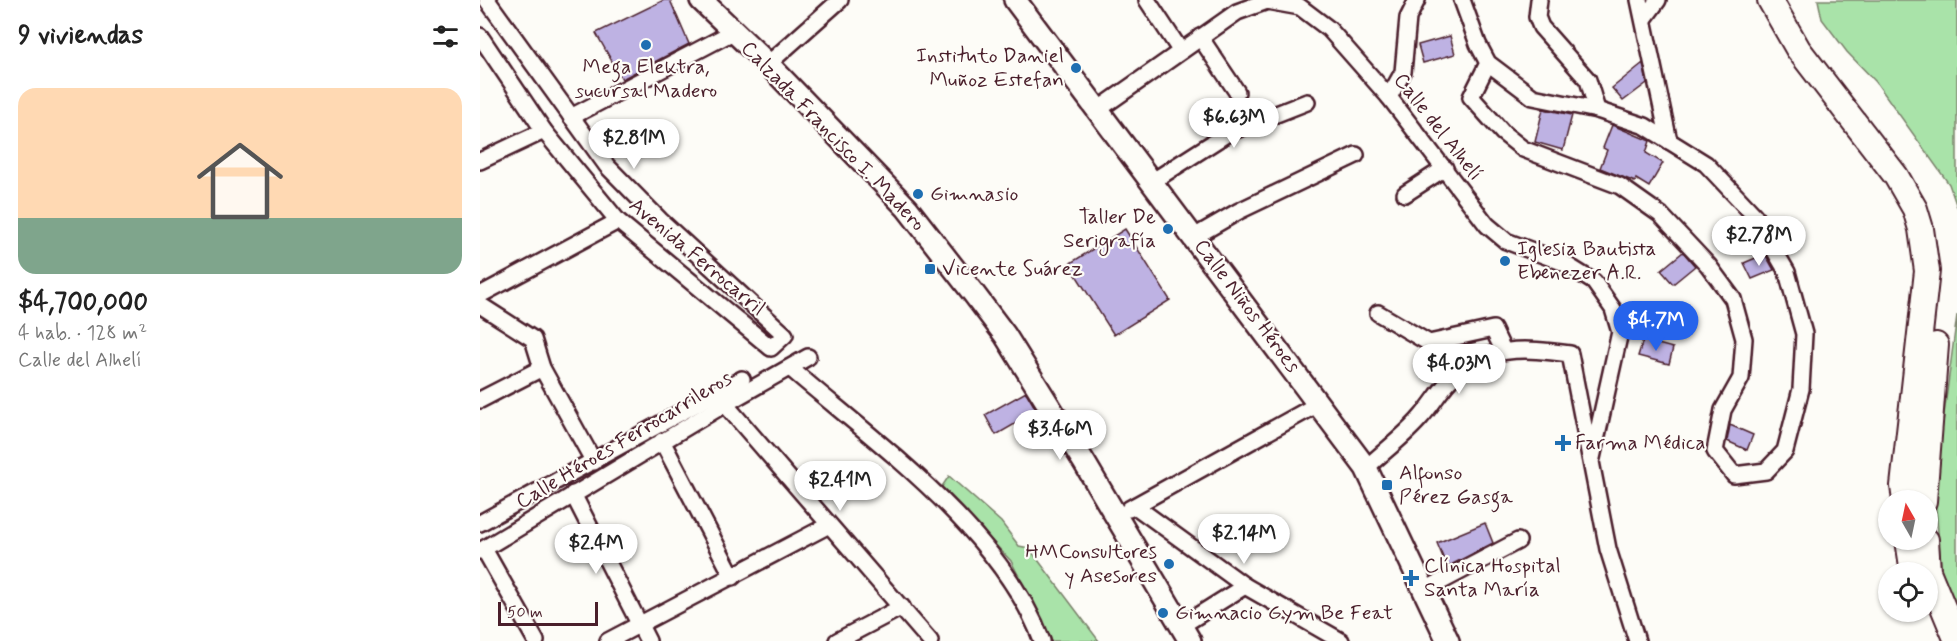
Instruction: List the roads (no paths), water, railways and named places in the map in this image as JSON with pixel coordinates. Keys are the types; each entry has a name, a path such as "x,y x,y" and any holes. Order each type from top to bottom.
{"main road":[{"name":"Calzada Francisco I. Madero","path":"701,0 768,64 907,208 974,294 1005,335 1126,511 1186,634"},
{"name":"Calle Niños Héroes","path":"1015,0 1320,403 1366,468 1425,590 1441,638"},
{"path":"1770,0 1798,49 1896,176 1915,210 1921,230 1927,271 1904,490"},
{"path":"1787,0 1801,27 1901,157 1926,196 1936,223 1942,270 1925,490"},
{"path":"1927,550 1928,571 1957,641"},
{"path":"1931,622 1938,641"}],"street":[{"path":"488,0 571,117 733,32"},
{"path":"768,64 840,0"},
{"path":"1147,0 1180,50"},
{"path":"1389,97 1403,72 1408,18 1417,0"},
{"path":"1462,0 1478,44 1488,63 1533,97 1597,110 1645,126 1706,164 1754,215 1787,272 1804,333 1801,389 1785,451 1767,471 1734,475 1715,451 1723,410 1741,378 1744,339 1733,299 1708,265 1653,209 1620,186 1523,148 1503,133 1471,97 1488,63"},
{"path":"1539,0 1538,17 1541,27 1588,80 1597,110"},
{"path":"1639,0 1669,141"},
{"path":"1644,19 1658,0"},
{"name":"Calle del Alhelí","path":"1099,109 1237,12 1267,1 1300,7 1329,29 1389,97 1487,225 1506,242 1562,262 1594,282 1613,309 1620,332 1592,458"},
{"name":"Avenida Ferrocarril","path":"480,36 544,131 618,221 771,348 785,335 660,220 607,166 571,117"},
{"path":"1200,37 1237,92"},
{"path":"1153,181 1228,133 1307,102"},
{"path":"480,161 544,131"},
{"path":"1194,237 1239,211 1356,155"},
{"path":"1405,194 1445,168"},
{"path":"480,295 618,221"},
{"path":"480,305 533,339 542,368 594,462"},
{"path":"1378,313 1429,343 1493,328 1503,350"},
{"path":"1366,468 1420,418 1449,381 1471,363 1503,350 1524,348 1570,354 1608,549 1637,641"},
{"name":"Calle Héroes Ferrocarrileros","path":"482,550 662,441 808,357"},
{"path":"480,400 542,368"},
{"path":"790,368 935,493 981,542 1006,572 1041,641"},
{"path":"480,523 742,379"},
{"path":"1320,403 1126,511 1245,586 1341,641"},
{"path":"725,404 930,641"},
{"path":"662,441 733,577"},
{"path":"573,494 648,641"},
{"path":"608,641 829,525"},
{"path":"1425,590 1518,541"},
{"path":"482,550 536,641"},
{"path":"1186,634 1245,586"},
{"path":"837,641 902,607"}],"place":[{"name":"Mega Elektra, sucursal Madero","path":"646,45"},
{"name":"Instituto Daniel Muñoz Estefan","path":"1076,68"},
{"name":"Gimnasio","path":"918,194"},
{"name":"Taller De Serigrafía","path":"1168,229"},
{"name":"Iglesia Bautista Ebenezer A.R.","path":"1505,261"},
{"name":"Vicente Suárez","path":"930,269"},
{"name":"Farma Médica","path":"1563,443"},
{"name":"Alfonso Pérez Gasga","path":"1387,485"},
{"name":"HMConsultores y Asesores","path":"1169,564"},
{"name":"Clínica Hospital Santa María","path":"1411,578"},
{"name":"Gimnacio Gym Be Feat","path":"1163,613"}]}
